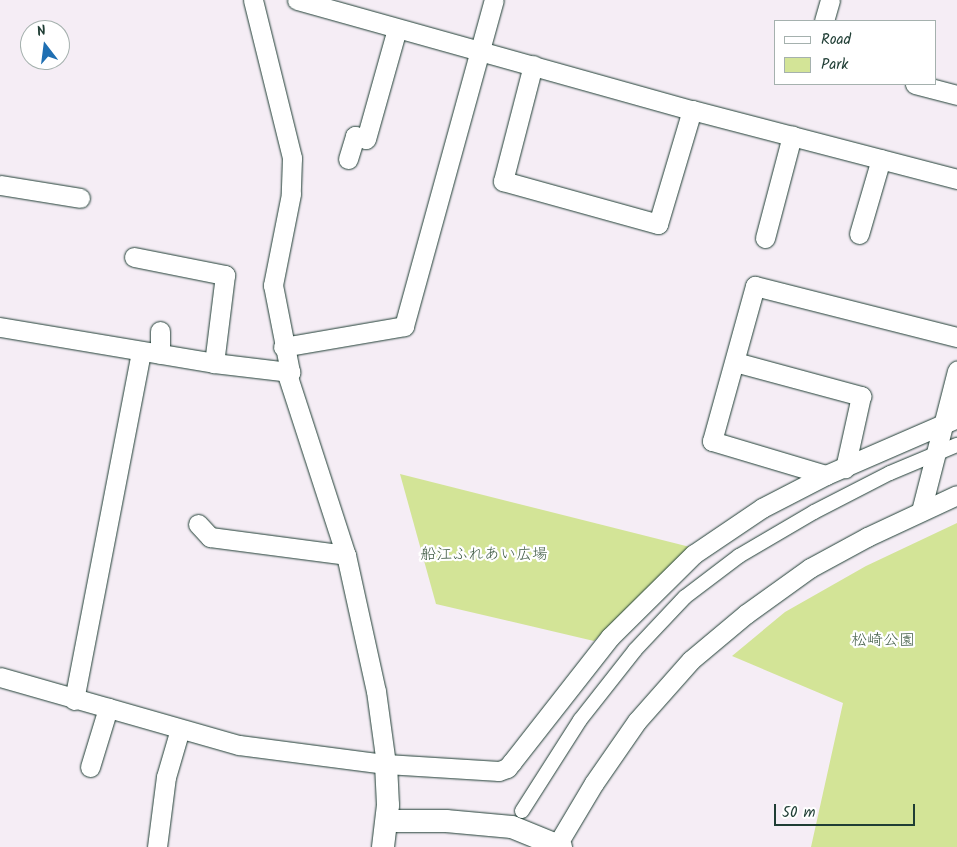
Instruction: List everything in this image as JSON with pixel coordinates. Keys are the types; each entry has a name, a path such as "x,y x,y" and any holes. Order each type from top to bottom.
{"street":[{"path":"254,0 292,158 291,194 273,285 290,372 288,377 346,555 376,691 386,764 387,821 383,847"},
{"path":"297,0 692,110 957,179"},
{"path":"284,347 404,326 409,315 494,0"},
{"path":"824,20 830,0"},
{"path":"348,159 355,136 366,139 397,29"},
{"path":"533,65 502,181 658,224 692,110"},
{"path":"919,85 957,95"},
{"path":"765,238 792,136"},
{"path":"859,234 881,159"},
{"path":"0,185 80,198"},
{"path":"134,257 224,274 214,363"},
{"path":"826,475 712,441 755,286 957,337"},
{"path":"0,327 214,363 290,372"},
{"path":"160,331 160,354"},
{"path":"74,700 141,350"},
{"path":"735,362 861,396 845,468"},
{"path":"921,511 934,455 950,421 957,371"},
{"path":"0,677 74,700 239,745 386,764 499,771 507,768 610,637 694,554 762,508 826,475 950,421"},
{"path":"522,811 580,720 634,650 685,598 739,556 814,512 890,473 957,445"},
{"path":"387,821 446,821 512,827 559,846 594,782 637,721 692,660 746,614 810,568 921,511 957,495"},
{"path":"198,524 210,537 346,555"},
{"path":"90,767 108,708"},
{"path":"158,847 166,778 180,729"}],"green space":[{"name":"船江ふれあい広場","path":"400,474 690,547 594,641 436,604"},
{"name":"松崎公園","path":"957,523 957,847 811,847 843,703 732,656 785,612 866,566"}]}
